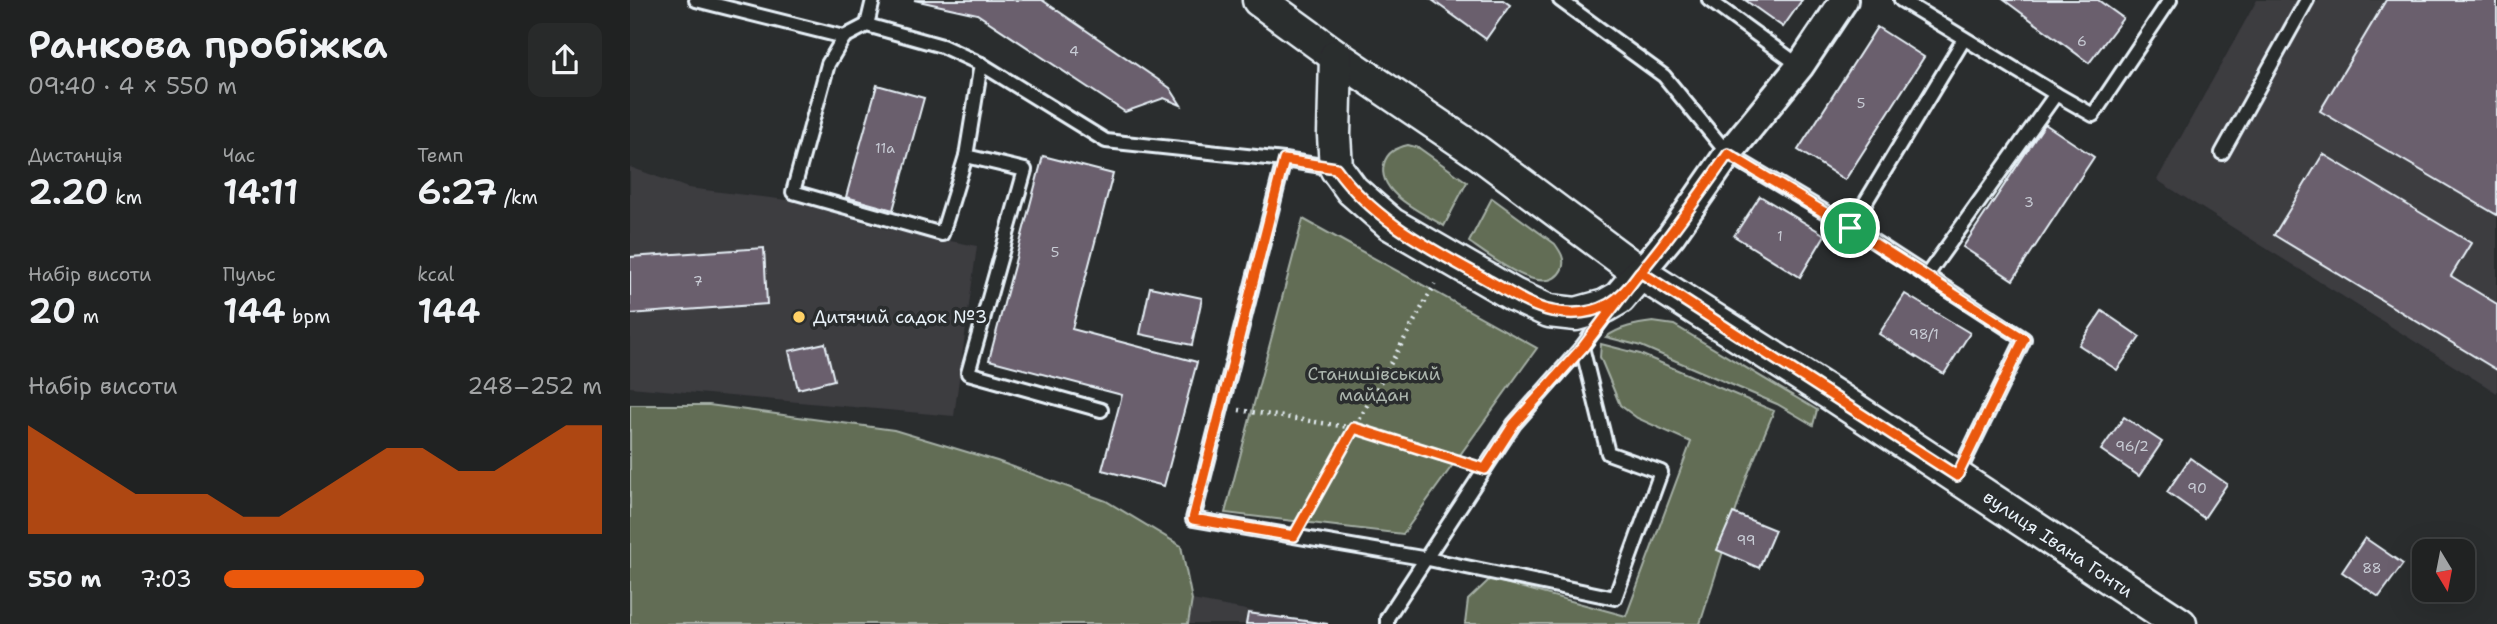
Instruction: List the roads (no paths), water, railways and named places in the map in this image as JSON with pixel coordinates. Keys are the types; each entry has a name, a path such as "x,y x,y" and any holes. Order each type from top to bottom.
{"street":[{"path":"1259,0 1479,153 1640,272"},
{"path":"1336,56 1336,168 1352,190 1391,224 1514,295 1549,311 1576,314 1605,306 1619,298 1671,236 1728,154 1800,66 1844,0"},
{"name":"вулиця Івана Гонти","path":"1640,272 1957,476 2180,624"}],"lane":[{"path":"696,0 844,37"},
{"path":"867,25 873,0"},
{"path":"1560,0 1664,76 1728,154 1927,275 2024,339 1957,476"},
{"path":"1709,0 1800,66"},
{"path":"1901,0 2094,115 2170,0"},
{"path":"2222,153 2307,0"},
{"path":"981,64 966,156 942,234 793,192 828,64 844,37 867,25 943,46 981,64 1106,141 1336,168"},
{"path":"1850,228 1964,39"},
{"path":"1927,275 2056,94"},
{"path":"966,156 1025,170 968,373 1101,410"},
{"path":"1284,160 1193,519 1428,559 1615,598 1661,472 1608,453 1583,347"},
{"path":"1387,624 1387,618 1514,424 1583,347 1619,298"}],"place":[{"name":"Дитячий садок №3","path":"799,317"}],"park label":[{"name":"Станишівський майдан","path":"1374,384"}]}
